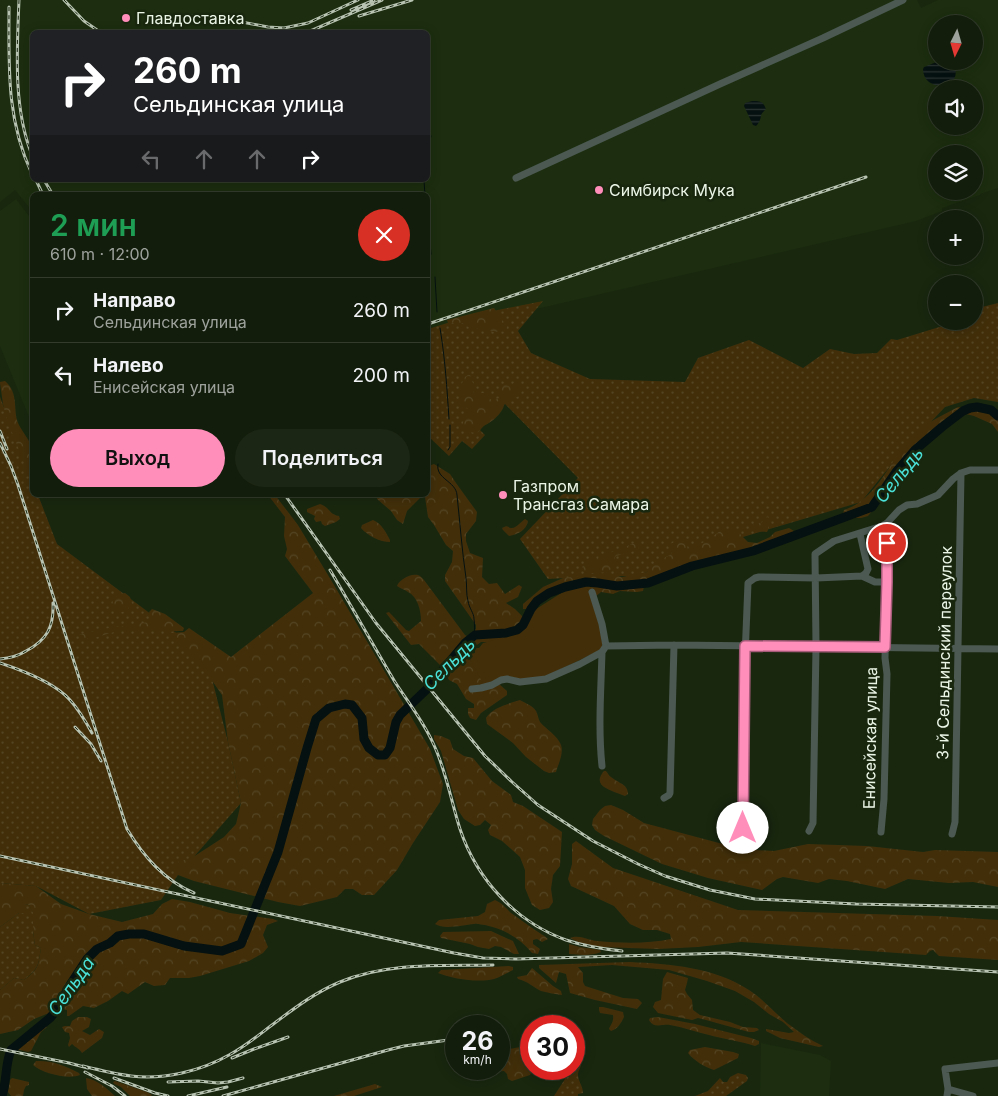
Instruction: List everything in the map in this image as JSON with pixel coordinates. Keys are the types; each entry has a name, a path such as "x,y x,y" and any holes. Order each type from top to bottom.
{"street":[{"path":"516,178 903,0"},
{"path":"809,831 813,823 816,647 815,554 834,541 860,534 887,523 899,510 907,505 917,504 938,495 961,473 970,470 998,470"},
{"name":"3-й Сельдинский переулок","path":"952,834 955,822 961,473"},
{"name":"Енисейская улица","path":"881,832 884,798 887,674 885,647 887,523"},
{"path":"860,534 868,569 862,576"},
{"path":"743,828 747,585 750,580 759,578 862,576 875,582 887,582"},
{"path":"592,592 602,624 604,649 600,710 602,766"},
{"path":"472,689 492,685 507,679 520,682 546,679 580,664 604,649 674,645 998,649"},
{"path":"664,798 670,793 674,645"},
{"path":"973,1096 948,1093 945,1069 998,1063"}],"shaded area":[{"path":"0,0 917,0 921,8 938,0 998,0 998,188 983,193 983,145 928,145 928,200 965,200 942,208 942,210 928,210 928,216 916,221 430,334 430,192 30,192 30,209 15,190 0,202"},
{"path":"928,65 928,70 956,70 955,78 953,80 928,81 925,77 924,67"},
{"path":"752,101 761,102 766,109 761,114 756,126 753,125 744,106 745,103"},
{"path":"16,199 30,217 30,419 0,346 0,211"},
{"path":"761,1043 820,1055 831,1061 829,1096 760,1096"}],"green space":[{"path":"543,301 518,331 531,353 590,379 685,382 698,358 749,340 803,368 830,349 854,354 877,353 891,339 897,340 930,330 983,330 983,307 998,303 998,402 974,398 945,407 896,459 861,502 689,553 638,576 548,579 520,539 578,478 505,404 480,430 485,435 472,449 462,441 449,456 430,438 430,328 473,315"},
{"path":"494,308 507,327 506,331 493,332 470,328 462,323 448,323 447,320"},
{"path":"470,375 476,387 473,392 483,393 492,400 500,398 504,402 503,408 498,415 482,426 477,433 463,430 462,427 468,409 460,401 462,383"},
{"path":"5,381 13,392 17,420 30,444 30,477 7,420 0,382"},
{"path":"514,383 520,383 523,388 522,391 517,397 506,400 499,388 501,384 510,386"},
{"path":"0,397 30,476 30,497 39,497 57,544 179,635 208,663 241,803 178,875 161,900 89,914 36,886 0,883"},
{"path":"958,407 998,415 998,432 992,424 974,416 966,414 957,419 926,444 880,491 868,516 846,520 843,514 844,510 857,504 869,494 908,441 930,422"},
{"path":"434,464 450,474 477,512 476,521 466,534 466,541 470,553 483,558 482,577 489,584 497,583 505,594 519,585 522,587 518,597 506,603 523,617 536,618 526,635 481,642 470,650 469,658 483,678 499,684 507,691 507,695 481,713 476,720 470,718 468,714 468,708 474,708 474,704 466,699 457,684 449,680 440,665 419,644 411,645 386,613 389,612 409,631 421,621 417,601 407,591 397,586 405,578 418,575 421,576 465,635 467,636 476,629 476,625 445,581 445,575 452,562 453,551 446,545 428,517 425,497 430,497 430,465"},
{"path":"270,497 277,497 298,525 430,749 443,784 440,802 397,870 374,895 362,895 353,889 345,889 337,897 300,906 194,881 178,875 174,870 179,861 190,859 224,837 236,824 241,803 228,742 222,695 206,672 169,634 184,632 189,628 231,657 313,593 285,556 287,549 284,536 285,517"},
{"path":"378,497 421,497 407,511 403,524 377,499"},
{"path":"320,504 333,514 339,516 340,519 325,526 321,521 316,522 315,516 307,512 307,509"},
{"path":"767,517 769,518 767,532 754,531 752,529 754,524 761,523"},
{"path":"525,519 528,521 521,532 509,536 502,528 507,526 514,528"},
{"path":"373,520 383,528 390,542 374,538 361,528 362,525"},
{"path":"789,528 794,531 791,537 753,551 692,566 648,583 644,586 643,591 620,591 613,594 601,592 596,596 584,588 567,587 547,595 531,609 523,609 523,604 543,587 563,578 606,573 622,577 647,572 660,560 672,554 668,546 677,540 686,542 688,550 722,530 733,530 748,542 757,543 770,537 775,532"},
{"path":"634,543 638,544 639,548 616,556 614,564 607,572 591,573 582,570 583,566 597,558"},
{"path":"584,586 590,592 594,603 602,649 546,676 484,685 469,658 469,654 475,653 475,648 479,648 483,643 521,633 533,611 566,590"},
{"path":"125,593 130,597 132,604 126,611 116,613 112,606 113,601 117,596"},
{"path":"152,609 165,614 184,628 183,631 124,630 82,639 79,635 103,629 149,622 151,619 149,612"},
{"path":"520,700 535,709 540,722 554,735 561,745 562,752 556,772 549,773 544,771 526,757 513,743 487,724 486,718 493,711 501,706"},
{"path":"434,735 450,740 453,749 464,756 473,758 492,781 511,795 513,802 523,806 562,832 560,866 553,875 551,889 553,902 549,908 540,910 532,905 525,888 525,870 520,857 502,841 490,835 488,830 491,825 485,820 480,825 475,826 464,819 458,810 441,751 434,739"},
{"path":"604,771 624,786 628,794 625,796 603,786 600,780"},
{"path":"611,805 644,823 719,843 755,850 774,851 808,844 867,846 923,852 935,850 998,852 998,887 973,882 949,883 908,879 885,889 847,881 829,879 818,883 783,877 762,890 708,878 662,864 604,836 595,830 592,825 593,819 605,806"},
{"path":"576,841 613,868 738,910 937,916 998,920 998,960 939,956 933,950 926,955 741,942 658,949 600,947 580,943 570,938 577,937 625,943 671,939 670,934 657,930 643,930 630,924 614,906 571,886 568,879 572,864 572,844"},
{"path":"0,883 36,886 61,904 89,914 122,922 153,914 162,904 172,899 230,913 278,921 267,925 263,935 268,947 263,953 249,961 200,976 170,978 165,985 154,986 145,982 128,994 122,991 94,1008 83,1006 69,1016 67,1016 67,1010 61,1009 34,1019 18,1030 0,1034 0,990 14,978 24,980 33,973 38,963 41,948 35,945 33,913 29,905 25,904 24,913 19,913 0,927"},
{"path":"495,900 548,939 542,942 537,939 533,940 533,944 540,949 538,954 532,953 511,935 492,927 477,924 448,927 435,924 439,920 478,916 485,912 487,904"},
{"path":"25,904 29,905 33,912 35,945 41,948 38,963 33,972 24,980 14,978 0,990 0,927 19,913"},
{"path":"491,931 513,941 519,954 514,954 501,947 495,946 489,949 441,938 440,936 443,932"},
{"path":"569,944 600,950 601,952 589,955 569,954"},
{"path":"630,962 691,968 735,982 764,1001 796,1030 823,1046 819,1047 780,1038 766,1031 766,1029 789,1033 794,1032 754,1002 735,991 669,970 612,965 578,967 583,973 585,986 623,998 638,999 642,1003 637,1009 570,993 566,974 559,972 556,983 539,968 539,965"},
{"path":"513,967 513,970 494,979 481,981 466,980 438,973 441,970"},
{"path":"532,968 561,991 562,995 541,991 518,979 517,977 527,975"},
{"path":"667,972 688,978 685,990 692,1000 693,1010 700,1015 759,1030 749,1032 698,1018 692,1020 658,1013 653,1007 655,1002 661,1000 663,979"},
{"path":"599,1007 623,1012 624,1017 616,1029 611,1031 609,1029 613,1021 613,1015 600,1013"},
{"path":"78,1017 91,1019 89,1027 82,1031 90,1035 99,1029 104,1032 102,1038 82,1053 72,1044 69,1047 69,1033 65,1032 62,1027 70,1026 72,1021"},
{"path":"658,1017 751,1038 759,1041 759,1044 755,1046 675,1026 656,1025 649,1020 650,1018"},
{"path":"45,1025 47,1027 41,1032 31,1051 28,1052 15,1048 39,1027"},
{"path":"520,1047 520,1078 512,1081 510,1080 510,1049"},
{"path":"705,1047 739,1054 738,1058 714,1070 693,1059 688,1053 690,1050"},
{"path":"36,1061 48,1061 59,1064 74,1070 80,1075 69,1077 49,1073 33,1065"},
{"path":"738,1073 746,1075 747,1081 726,1096 695,1096 708,1091 720,1078 723,1082 727,1082 730,1077"},
{"path":"12,1078 29,1082 23,1096 11,1096 8,1092"},
{"path":"86,1078 98,1082 115,1096 92,1096 87,1089"},
{"path":"564,1080 579,1080 583,1093 578,1094 578,1096 554,1096"},
{"path":"115,1081 152,1095 130,1096 121,1087 114,1084 113,1082"},
{"path":"375,1084 382,1087 354,1096 334,1096"}],"waterway":[{"path":"430,140 431,136"},
{"path":"424,182 425,192"},
{"path":"430,243 431,254"},
{"path":"435,277 437,312"},
{"path":"440,328 445,362 449,419"},
{"name":"Сельдь","path":"2,1096 11,1050 50,1018 87,959 97,949 110,943 118,936 129,934 144,934 184,946 222,951 241,944 278,852 316,719 329,708 345,704 352,705 362,718 364,739 369,748 378,755 385,755 390,748 396,722 400,715 427,689 465,643 475,635 506,633 517,630 523,625 537,601 549,593 586,582 617,586 648,583 692,566 753,551 872,507 896,472 915,450 963,411 977,407 991,410 998,416"},
{"path":"448,450 450,447 450,425"},
{"path":"438,464 442,477 456,490 467,596 474,617 475,635"}],"railway":[{"path":"19,0 17,59 19,98 30,149"},
{"path":"64,0 84,21 97,30"},
{"path":"187,16 221,18 268,27 284,28 308,23 358,0"},
{"path":"351,10 374,0"},
{"path":"313,30 382,0"},
{"path":"359,16 412,0"},
{"path":"9,7 9,71 13,113 17,133 30,169"},
{"path":"430,323 866,177"},
{"path":"37,182 42,192"},
{"path":"45,182 51,192"},
{"path":"0,431 7,449"},
{"path":"0,443 18,485 127,829 140,849 156,867 183,888 194,893"},
{"path":"286,497 376,623 485,756 538,805 593,841 665,876 710,890 755,899 856,904 998,907"},
{"path":"330,570 395,682 429,735 438,753 467,848 488,882 515,910 548,932 580,944 622,951"},
{"path":"0,659 23,653 44,637 48,632 52,619 53,603"},
{"path":"0,663 37,678 64,694 85,720 92,733"},
{"path":"75,727 91,744 101,761"},
{"path":"0,856 483,958 516,959 727,953 998,972"},
{"path":"83,1066 144,1077 182,1073 207,1066 229,1055 314,995 340,982 377,971 396,968 493,965"},
{"path":"232,1058 288,1037"},
{"path":"223,1096 388,1050 445,1040"},
{"path":"0,1049 88,1068"},
{"path":"85,1072 112,1086 125,1096"},
{"path":"114,1078 168,1096"},
{"path":"168,1082 198,1081 218,1083 243,1078"},
{"path":"188,1096 227,1087"}],"place":[{"name":"Главдоставка","path":"126,18"},
{"name":"Симбирск Мука","path":"599,190"},
{"name":"Газпром Трансгаз Самара","path":"503,495"}],"route":[{"path":"743,828 745,646 885,647 887,543"}],"water label":[{"name":"Сельда","path":"71,986"}]}
